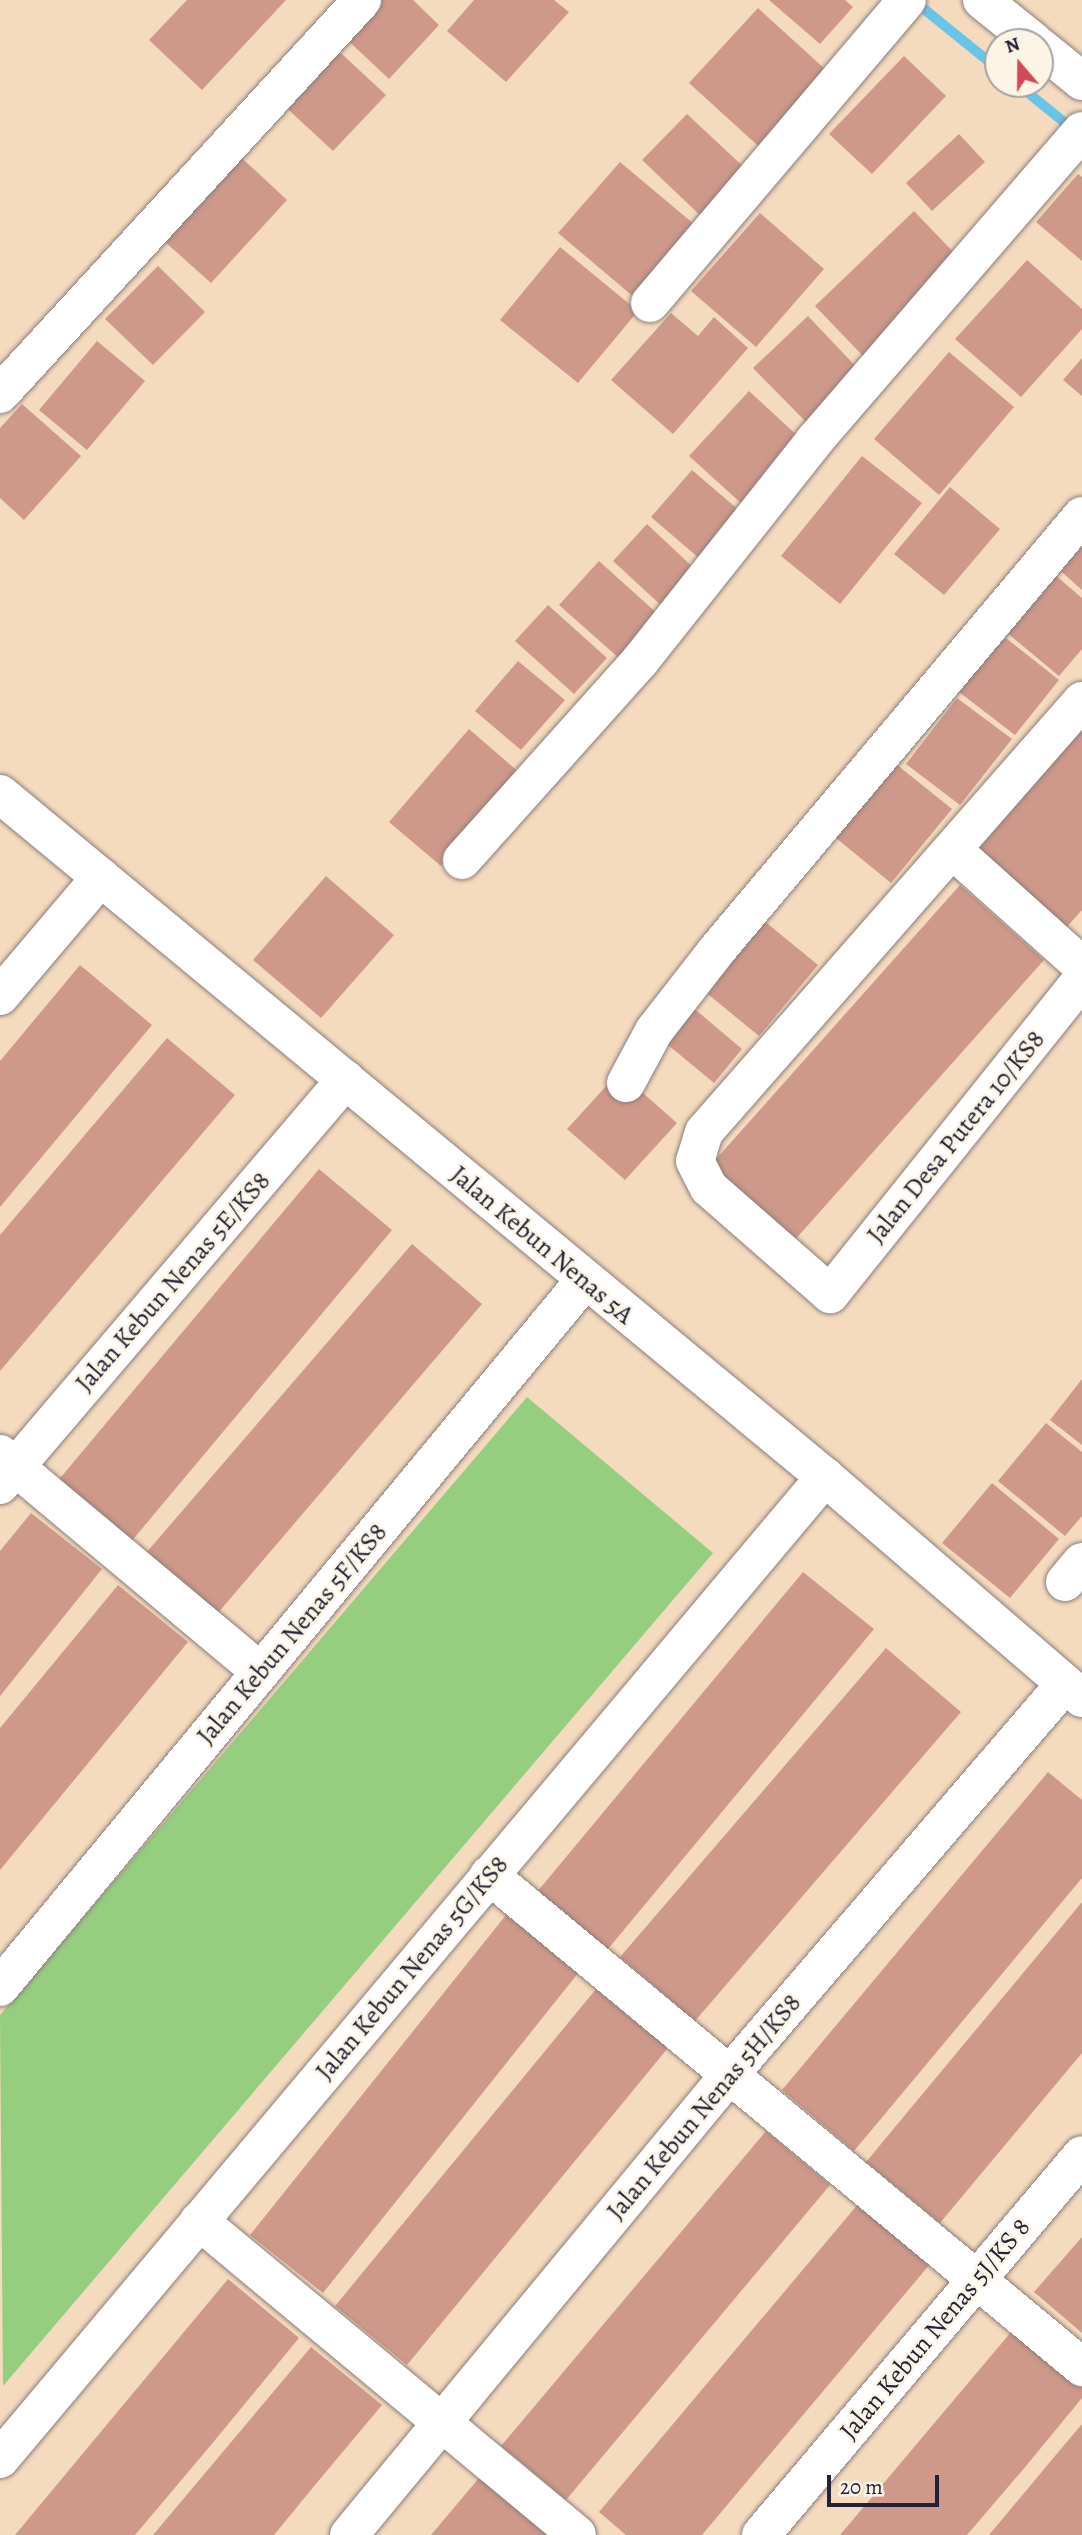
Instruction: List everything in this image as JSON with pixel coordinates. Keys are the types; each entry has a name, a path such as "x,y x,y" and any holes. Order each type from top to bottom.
{"street":[{"path":"0,394 362,0"},
{"path":"982,0 1017,28"},
{"path":"650,303 901,6"},
{"path":"1054,58 1082,81"},
{"path":"462,860 640,661 816,440 1073,142"},
{"path":"626,1083 654,1031 717,950 1082,516"},
{"path":"1082,701 954,851 1082,966"},
{"name":"Jalan Kebun Nenas 5A","path":"0,794 346,1079 584,1281 825,1477 1074,1691"},
{"name":"Jalan Desa Putera 10/KS8","path":"954,851 705,1132 695,1161 709,1188 830,1294 1082,980"},
{"path":"0,996 101,877"},
{"name":"Jalan Kebun Nenas 5E/KS8","path":"5,1468 346,1079"},
{"name":"Jalan Kebun Nenas 5F/KS8","path":"0,1987 584,1281"},
{"path":"5,1468 261,1672"},
{"name":"Jalan Kebun Nenas 5G/KS8","path":"0,2459 825,1477"},
{"name":"Jalan Kebun Nenas 5H/KS8","path":"349,2535 730,2074 1074,1691"},
{"path":"489,1875 1082,2367"},
{"name":"Jalan Kebun Nenas 5J/KS 8","path":"761,2535 1082,2155"},
{"path":"199,2221 577,2535"}],"green space":[{"path":"527,1397 713,1553 3,2386 0,2015"}],"building":[{"path":"187,0 286,0 202,90 149,40"},
{"path":"373,0 413,0 439,25 389,79 341,34"},
{"path":"474,0 554,0 569,12 506,82 447,31"},
{"path":"769,0 845,0 853,7 820,44"},
{"path":"758,8 837,80 768,155 689,83"},
{"path":"330,43 386,95 333,151 278,100"},
{"path":"904,56 946,96 872,174 829,134"},
{"path":"687,114 748,171 703,218 642,160"},
{"path":"959,134 985,162 932,211 906,183"},
{"path":"231,148 287,200 211,283 154,232"},
{"path":"620,162 695,225 635,298 558,233"},
{"path":"1078,174 1082,177 1082,261 1036,222"},
{"path":"914,211 962,261 863,356 815,306"},
{"path":"760,213 824,269 756,347 691,291"},
{"path":"560,247 638,311 578,383 500,320"},
{"path":"1027,260 1082,309 1082,329 1021,397 955,339"},
{"path":"158,266 205,312 153,365 105,319"},
{"path":"671,313 698,336 714,317 748,348 673,434 611,380"},
{"path":"808,316 862,373 808,424 753,368"},
{"path":"97,341 145,381 87,450 39,410"},
{"path":"949,352 1014,407 939,495 874,439"},
{"path":"1082,358 1082,396 1063,380"},
{"path":"749,391 802,440 742,504 689,456"},
{"path":"22,404 81,456 24,520 0,498 0,428"},
{"path":"862,456 922,503 840,604 781,556"},
{"path":"692,470 741,512 700,559 651,517"},
{"path":"950,487 1000,529 944,595 894,554"},
{"path":"647,524 698,572 664,608 613,561"},
{"path":"1082,535 1082,590 1054,565"},
{"path":"599,561 660,616 620,659 559,605"},
{"path":"1055,575 1082,598 1082,649 1059,676 1006,632"},
{"path":"548,605 607,658 574,694 515,641"},
{"path":"1002,635 1059,680 1015,735 959,692"},
{"path":"518,661 565,700 521,750 475,711"},
{"path":"957,698 1012,739 960,805 906,764"},
{"path":"469,729 521,774 441,866 389,822"},
{"path":"1082,730 1082,910 1064,930 975,853"},
{"path":"896,764 952,809 891,883 836,838"},
{"path":"326,876 394,935 321,1018 253,960"},
{"path":"960,885 1044,960 793,1242 709,1167"},
{"path":"763,920 818,965 759,1036 704,991"},
{"path":"80,965 152,1025 0,1207 0,1061"},
{"path":"691,1006 742,1049 714,1083 662,1040"},
{"path":"167,1038 235,1095 0,1371 0,1235"},
{"path":"619,1072 677,1123 625,1180 567,1129"},
{"path":"319,1169 392,1230 130,1543 56,1483"},
{"path":"412,1244 482,1304 217,1614 146,1553"},
{"path":"1082,1379 1082,1445 1050,1420"},
{"path":"1046,1423 1082,1452 1082,1516 1065,1536 998,1481"},
{"path":"992,1483 1059,1539 1010,1598 942,1543"},
{"path":"31,1513 102,1569 0,1696 0,1551"},
{"path":"803,1572 874,1629 608,1949 537,1892"},
{"path":"118,1585 188,1642 0,1870 0,1728"},
{"path":"886,1648 961,1712 695,2021 620,1957"},
{"path":"1048,1772 1082,1800 1082,1878 854,2151 782,2090"},
{"path":"1082,1902 1082,2053 940,2223 866,2162"},
{"path":"506,1915 579,1972 323,2293 250,2235"},
{"path":"596,1989 668,2048 407,2365 335,2306"},
{"path":"766,2131 830,2185 566,2500 501,2446"},
{"path":"864,2197 936,2257 702,2535 626,2535 599,2512"},
{"path":"1082,2237 1082,2333 1034,2292"},
{"path":"228,2279 299,2338 211,2445 135,2535 15,2535"},
{"path":"1017,2325 1082,2379 1082,2398 1026,2466 967,2535 840,2535"},
{"path":"311,2347 382,2405 274,2535 153,2535"},
{"path":"1082,2424 1082,2535 989,2535 1060,2450"},
{"path":"484,2472 553,2535 431,2535"}],"waterway":[{"path":"913,0 984,58"},
{"path":"1034,98 1075,131"}]}
